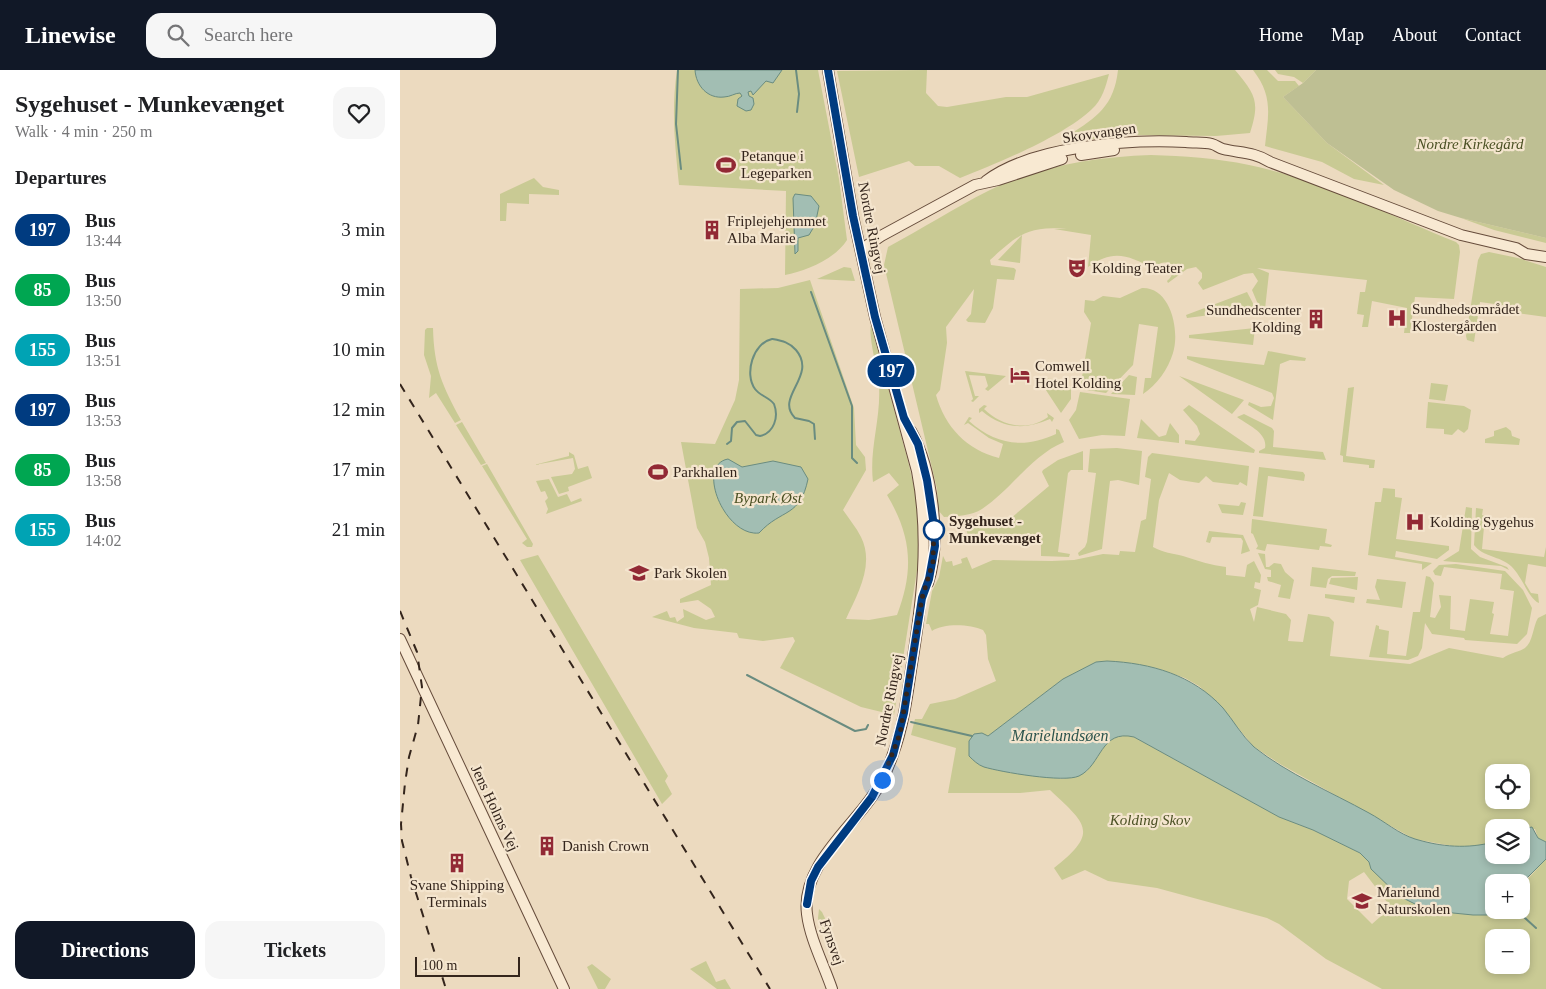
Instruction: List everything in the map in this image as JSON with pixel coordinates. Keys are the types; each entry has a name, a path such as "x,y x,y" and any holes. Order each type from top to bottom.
{"main road":[{"name":"Nordre Ringvej","path":"807,904 811,881 818,867 872,797 893,755 904,713 922,598 933,562 934,526 922,458 918,444 904,418 875,317 862,249 853,216 828,70"},
{"name":"Skovvangen","path":"862,249 881,236 942,202 986,182 996,174 1021,163 1098,145 1161,141 1213,144 1221,149 1261,156 1270,162 1461,236 1468,235 1516,248 1526,254 1546,257"},
{"name":"Skovvangen","path":"1516,248 1527,247 1546,250"},
{"name":"Jens Holms Vej","path":"400,639 564,989"},
{"name":"Fynsvej","path":"807,904 809,923 832,989"}],"green space":[{"path":"677,70 818,70 839,179 847,240 842,247 828,258 811,267 785,275 786,191 679,185 674,114"},
{"path":"927,70 926,93 938,106 947,107 1006,97 1027,97 1109,74 1101,97 1092,109 1080,119 1048,139 975,172 960,178 939,166 915,166 909,161 859,177 837,71"},
{"path":"1118,70 1235,70 1248,86 1254,99 1255,114 1250,133 1216,136 1131,135 1073,141 1069,135 1096,116 1108,102 1113,93"},
{"path":"1253,70 1267,70 1278,81 1295,81 1299,86 1283,97 1327,143 1384,185 1354,179 1322,162 1265,146 1268,116 1267,98 1260,80"},
{"path":"1275,70 1316,70 1303,83 1294,77 1278,74"},
{"name":"Nordre Kirkegård","path":"1316,70 1546,70 1546,238 1438,211 1394,190 1327,143 1283,97 1303,83"},
{"path":"1151,155 1224,161 1276,172 1354,199 1456,242 1459,245 1460,252 1454,299 1415,297 1410,333 1404,333 1407,308 1372,301 1368,327 1362,327 1364,315 1357,314 1360,292 1365,292 1367,280 1257,268 1269,273 1265,309 1260,309 1252,290 1258,281 1253,273 1244,274 1203,290 1198,283 1202,278 1202,273 1196,267 1187,269 1168,283 1167,281 1172,275 1172,269 1170,264 1167,263 1161,263 1154,269 1128,257 1113,256 1097,261 1088,267 1091,235 1054,229 1067,228 1042,229 1024,234 1008,244 990,260 991,265 1014,268 1016,270 1014,280 997,279 993,308 985,323 968,322 966,320 971,314 974,289 946,327 947,343 940,390 936,395 951,427 967,443 987,454 999,458 1003,444 989,438 968,423 964,425 969,417 972,418 969,421 979,429 1000,440 1022,443 1033,442 1056,434 1056,429 1059,430 1064,442 1042,455 982,509 969,514 944,517 938,510 937,489 884,265 888,247 988,191 1027,175 1067,164"},
{"path":"534,178 543,187 559,190 559,195 529,194 529,204 507,203 506,221 500,221 500,194"},
{"path":"1461,218 1546,238 1546,243 1494,230"},
{"path":"1022,235 1020,263 998,260"},
{"path":"1489,252 1518,258 1546,267 1546,317 1516,313 1516,307 1480,302 1474,342 1467,340 1466,336 1478,260 1481,254"},
{"path":"844,267 851,268 855,281 817,279"},
{"name":"Bypark Øst","path":"810,280 854,408 856,445 865,457 866,470 843,510 861,537 866,558 863,579 846,619 869,620 897,615 908,568 908,554 902,525 887,495 899,485 889,473 873,482 872,470 879,386 870,330 871,325 916,495 919,530 918,564 894,715 861,707 780,668 795,641 793,637 763,641 739,638 737,633 694,628 652,617 667,611 670,618 675,617 677,622 684,617 683,609 706,620 715,617 711,609 698,600 680,603 680,599 711,585 709,558 705,542 697,528 681,442 715,444 735,400 739,380 740,289 778,288"},
{"path":"1142,288 1152,290 1160,295 1171,312 1174,323 1175,344 1165,371 1153,386 1143,394 1145,378 1151,378 1158,327 1139,324 1133,365 1106,393 1080,389 1091,323 1084,312 1085,300 1094,301 1103,296 1120,298"},
{"path":"1247,292 1256,309 1187,318 1186,315"},
{"path":"433,328 435,354 440,376 461,420 455,423 436,393 429,398 431,376 424,355 425,330"},
{"path":"1255,328 1253,345 1189,338 1189,335"},
{"path":"1268,351 1306,358 1305,361 1290,360 1280,364 1273,420 1248,405 1249,402 1261,407 1271,406 1274,398 1272,393 1187,359 1187,356 1264,365"},
{"path":"965,371 1006,376 988,391 985,389 988,386 985,376 969,375 975,396 979,396 973,402 971,401 973,399"},
{"path":"1129,375 1137,377 1135,395 1111,394"},
{"path":"1179,376 1244,400 1232,414"},
{"path":"1038,378 1053,379 1053,385 1071,387 1071,399 1061,413"},
{"path":"1431,383 1448,385 1445,401 1429,399"},
{"path":"1354,387 1346,456 1375,460 1374,468 1369,468 1369,465 1343,462 1343,456 1340,455 1348,388"},
{"path":"1080,392 1130,399 1125,436 1102,435 1079,439 1069,420 1076,410"},
{"path":"1428,402 1464,406 1471,410 1468,429 1464,433 1458,429 1452,435 1444,434 1444,429 1426,428"},
{"path":"984,405 987,406 984,409 998,420 1023,426 1006,424 990,417 982,411 979,413 979,409"},
{"path":"1189,405 1255,450 1254,453 1185,444 1185,440 1195,441 1200,434 1197,426 1183,410"},
{"path":"1047,413 1054,418 1052,422 1050,419 1041,423 1023,426 1040,422 1048,417"},
{"path":"1244,414 1272,428 1274,431 1273,447 1323,452 1326,460 1259,453 1259,451 1265,448 1265,443 1256,430 1237,417"},
{"path":"1141,419 1159,437 1166,435 1170,423 1179,435 1179,443 1137,438"},
{"path":"462,422 486,463 481,465 456,425"},
{"path":"1506,427 1511,431 1512,436 1520,439 1519,445 1485,443 1485,439 1494,436 1494,431"},
{"path":"1117,448 1142,451 1139,485 1118,480 1110,481 1102,549 1079,556 1078,553 1085,547 1087,542 1096,473 1088,472 1090,449"},
{"path":"1083,451 1083,470 1071,470 1068,473 1058,552 1070,554 1069,557 1041,556 1041,537 999,537 999,540 975,541 972,535 968,536 966,528 988,518 998,529 1049,486 1042,472 1043,470 1058,460"},
{"path":"569,452 574,455 578,469 588,466 592,478 568,487 569,491 559,494 551,477 572,474 575,469 573,458 534,465 569,456"},
{"name":"Kolding Skov","path":"1152,453 1249,466 1247,486 1240,482 1238,485 1213,482 1206,476 1199,483 1180,480 1169,473 1159,500 1153,547 1164,552 1226,567 1226,575 1245,577 1247,565 1254,561 1261,575 1260,583 1255,582 1254,588 1261,590 1258,605 1250,609 1254,622 1257,607 1286,614 1291,620 1288,641 1303,642 1308,614 1329,617 1334,622 1330,656 1410,664 1449,648 1503,658 1528,645 1538,618 1546,614 1546,842 1538,838 1535,829 1530,829 1530,819 1485,819 1485,844 1475,847 1458,847 1414,839 1280,764 1253,746 1222,708 1199,686 1185,678 1156,668 1107,661 1096,662 1063,679 988,736 974,734 971,737 1007,772 1063,779 1087,771 1106,744 1115,736 1123,734 1134,737 1279,817 1313,830 1360,853 1369,862 1371,869 1443,912 1485,915 1485,919 1530,919 1530,876 1546,859 1546,989 1382,989 1326,959 1279,924 1267,918 1157,888 1108,881 1085,870 1062,880 1054,868 1069,856 1078,845 1083,828 1072,811 1050,790 1020,793 948,793 956,748 911,735 915,719 922,719 930,704 955,699 996,681 988,659 986,635 983,630 971,626 957,625 937,628 932,631 929,624 926,624 932,591 939,577 943,556 946,562 952,561 953,566 962,563 961,559 967,557 972,569 993,560 1074,560 1103,554 1119,555 1120,551 1135,552 1141,521 1146,519 1151,479 1145,477 1148,457","holes":["1364,872 1387,902 1388,910 1372,924 1347,899 1349,881"]},
{"path":"487,464 533,544 532,547 527,547 522,543 527,539 482,466"},
{"path":"1259,467 1303,472 1305,475 1304,481 1268,476 1263,517 1253,516"},
{"path":"549,479 558,497 567,494 571,502 581,498 582,501 546,514 548,509 545,501 548,498 545,491 541,492 536,481"},
{"path":"1383,488 1395,489 1395,497 1402,498 1396,539 1449,546 1449,550 1437,559 1396,551 1395,557 1432,563 1422,570 1422,564 1368,555 1375,502 1381,502"},
{"path":"1241,502 1246,503 1243,515 1222,513 1218,504 1239,506"},
{"path":"1466,507 1472,508 1471,549 1480,557 1507,567 1509,570 1501,566 1443,561 1459,551"},
{"path":"1476,508 1483,509 1482,515 1485,516 1482,549 1544,557 1546,547 1546,567 1528,564 1525,583 1531,593 1538,594 1539,603 1532,597 1511,566 1482,552 1474,545"},
{"path":"1252,519 1327,529 1325,543 1332,545 1331,547 1320,546 1319,550 1267,544 1265,551 1256,549 1258,546 1251,533"},
{"path":"1209,531 1243,535 1250,551 1241,554 1243,541 1241,538 1212,537 1210,543 1206,542"},
{"path":"1258,553 1265,554 1266,567 1274,563 1281,564 1285,572 1294,580 1290,599 1278,597 1281,585 1268,581 1267,577 1271,577 1271,570 1265,569"},
{"path":"538,555 668,776 665,781 672,794 662,804 520,560"},
{"path":"1456,564 1505,571 1523,590 1532,608 1527,634 1517,644 1465,640 1464,638 1432,634 1425,623 1422,648 1418,656 1408,660 1369,657 1376,625 1379,626 1379,629 1389,631 1387,654 1406,656 1413,612 1420,612 1426,576 1430,577 1434,583 1430,617 1435,618 1441,607 1439,595 1451,596 1450,629 1465,631 1470,599 1494,602 1490,634 1508,636 1514,591 1500,589 1502,574 1444,567 1441,576 1435,575 1433,571 1439,565"},
{"path":"1312,567 1356,572 1355,576 1332,576 1328,579 1326,588 1310,586"},
{"path":"1358,577 1357,590 1329,584 1331,578"},
{"path":"1377,579 1406,582 1402,608 1366,603 1367,599 1380,600 1375,587"},
{"path":"1325,594 1355,597 1354,603 1325,598"},
{"path":"819,909 833,935 826,937 825,933 821,932 818,918"},
{"path":"706,961 716,982 725,979 731,989 717,989 690,969"},
{"path":"592,964 611,979 605,989 598,989 587,967"}],"water":[{"path":"695,70 782,70 773,83 766,81 753,95 751,91 748,92 749,96 753,98 754,104 751,110 746,111 737,106 738,99 742,96 740,93 724,97 708,94 700,86"},
{"path":"795,194 811,196 819,206 815,225 809,235 798,238 798,251 795,254 793,198"},
{"path":"728,459 742,467 773,461 801,467 808,479 805,491 795,507 775,519 759,533 747,531 735,524 726,513 718,500 714,486 714,474 718,464"},
{"name":"Marielundsøen","path":"1096,662 1123,662 1155,668 1185,679 1198,687 1223,708 1250,743 1267,757 1409,837 1435,844 1454,846 1485,844 1485,864 1530,864 1530,827 1532,827 1538,838 1546,842 1546,859 1530,875 1485,874 1485,915 1443,912 1415,904 1399,896 1371,869 1369,862 1360,853 1313,830 1279,817 1134,737 1123,736 1114,738 1102,749 1087,771 1071,778 1032,776 992,769 980,765 969,756 969,741 974,734 982,733 988,736 1063,679"}],"waterway":[{"path":"678,70 676,124 681,169"},
{"path":"796,70 799,94 797,112"},
{"path":"811,292 852,406 852,458 857,463"},
{"path":"727,444 731,441 732,428 737,422 745,421 756,435 760,436 769,432 774,424 776,414 774,404 755,389 750,375 755,353 760,346 772,339 791,345 801,360 802,369 789,402 790,410 795,418 814,424 815,439"},
{"path":"747,675 855,731 866,729 868,725"},
{"path":"911,722 972,736"},
{"path":"1526,919 1536,928"}],"railway":[{"path":"400,384 770,989"},
{"path":"400,611 417,652 422,687 418,725 409,757 405,783 401,824 402,841 411,877 446,989"}],"bus line":[{"name":"197","path":"807,904 814,873 872,797 893,755 900,734 922,598 929,579 935,546 934,526 922,458 918,444 904,418 875,317 866,267 853,216 828,70"}],"place":[{"name":"Petanque i Legeparken","path":"726,165"},
{"name":"Friplejehjemmet Alba Marie","path":"712,230"},
{"name":"Kolding Teater","path":"1077,268"},
{"name":"Sundhedsområdet Klostergården","path":"1397,318"},
{"name":"Sundhedscenter Kolding","path":"1316,319"},
{"name":"Comwell Hotel Kolding","path":"1020,375"},
{"name":"Parkhallen","path":"658,472"},
{"name":"Kolding Sygehus","path":"1415,522"},
{"name":"Sygehuset - Munkevænget","path":"934,530"},
{"name":"Park Skolen","path":"639,573"},
{"name":"Danish Crown","path":"547,846"},
{"name":"Svane Shipping Terminals","path":"457,863"},
{"name":"Marielund Naturskolen","path":"1362,901"}],"route":[{"path":"882,780 900,734 922,598 933,562 935,546 934,526 934,530"}]}
